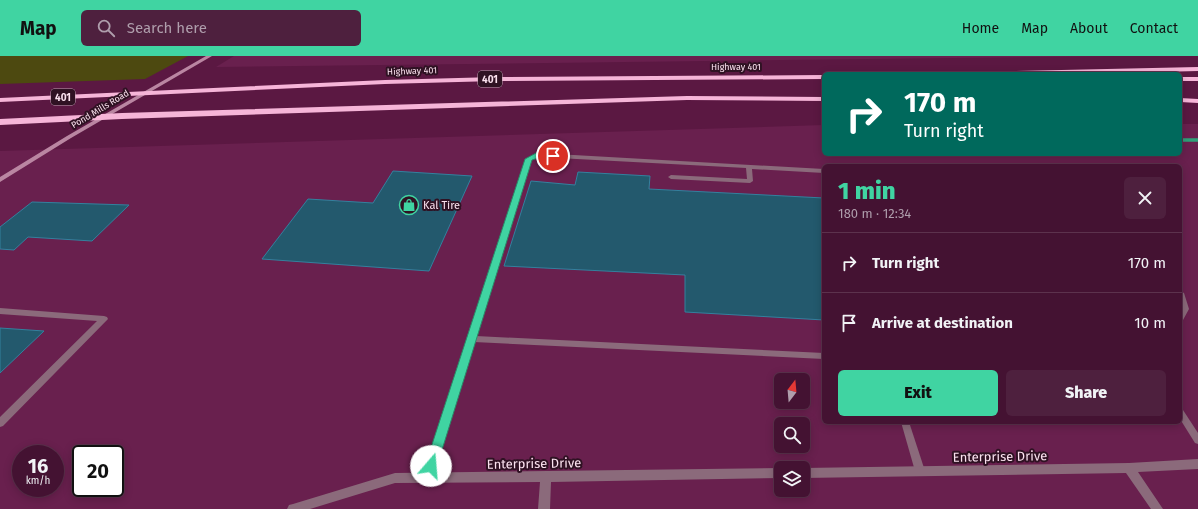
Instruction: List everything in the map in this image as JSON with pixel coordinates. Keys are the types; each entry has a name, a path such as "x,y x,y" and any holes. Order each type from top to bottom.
{"highway":[{"path":"1064,72 1198,69"},
{"name":"Highway 401","path":"0,100 495,79 822,77"},
{"path":"1182,79 1198,79"},
{"name":"401","path":"0,122 122,116 687,98 822,98"},
{"path":"1182,99 1198,100"}],"main road":[{"name":"Pond Mills Road","path":"0,180 69,137 210,56"}],"street":[{"name":"Enterprise Drive","path":"810,473 1129,468 1198,464"},
{"path":"1129,468 1157,509"},
{"name":"Enterprise Drive","path":"292,509 396,478 774,474"},
{"path":"544,509 546,477"}],"lane":[{"path":"427,478 529,159 538,155 822,171"},
{"path":"671,177 750,181 749,167"},
{"path":"1182,299 1185,310 1182,315"},
{"path":"0,311 104,319 0,423"},
{"path":"471,339 822,356"},
{"path":"1182,415 1198,440"},
{"path":"906,424 920,471"}],"shaded area":[{"path":"0,56 188,56 145,79 0,84"},
{"path":"234,56 1115,56 216,67"},
{"path":"1182,124 1198,124 1198,509 0,509 0,151 822,125 822,156 1182,156"}],"building":[{"path":"393,171 472,176 429,271 262,259 308,199 373,203"},
{"path":"578,172 650,176 649,189 822,198 822,320 685,312 685,275 504,266 531,181 575,185"},
{"path":"32,202 129,205 92,241 28,237 14,250 0,249 0,227"},
{"path":"0,328 44,331 0,373"}],"waterway":[{"path":"1182,140 1198,140"}],"place":[{"name":"Kal Tire","path":"409,205"}],"route":[{"path":"431,466 529,159 538,155 553,156"}]}
